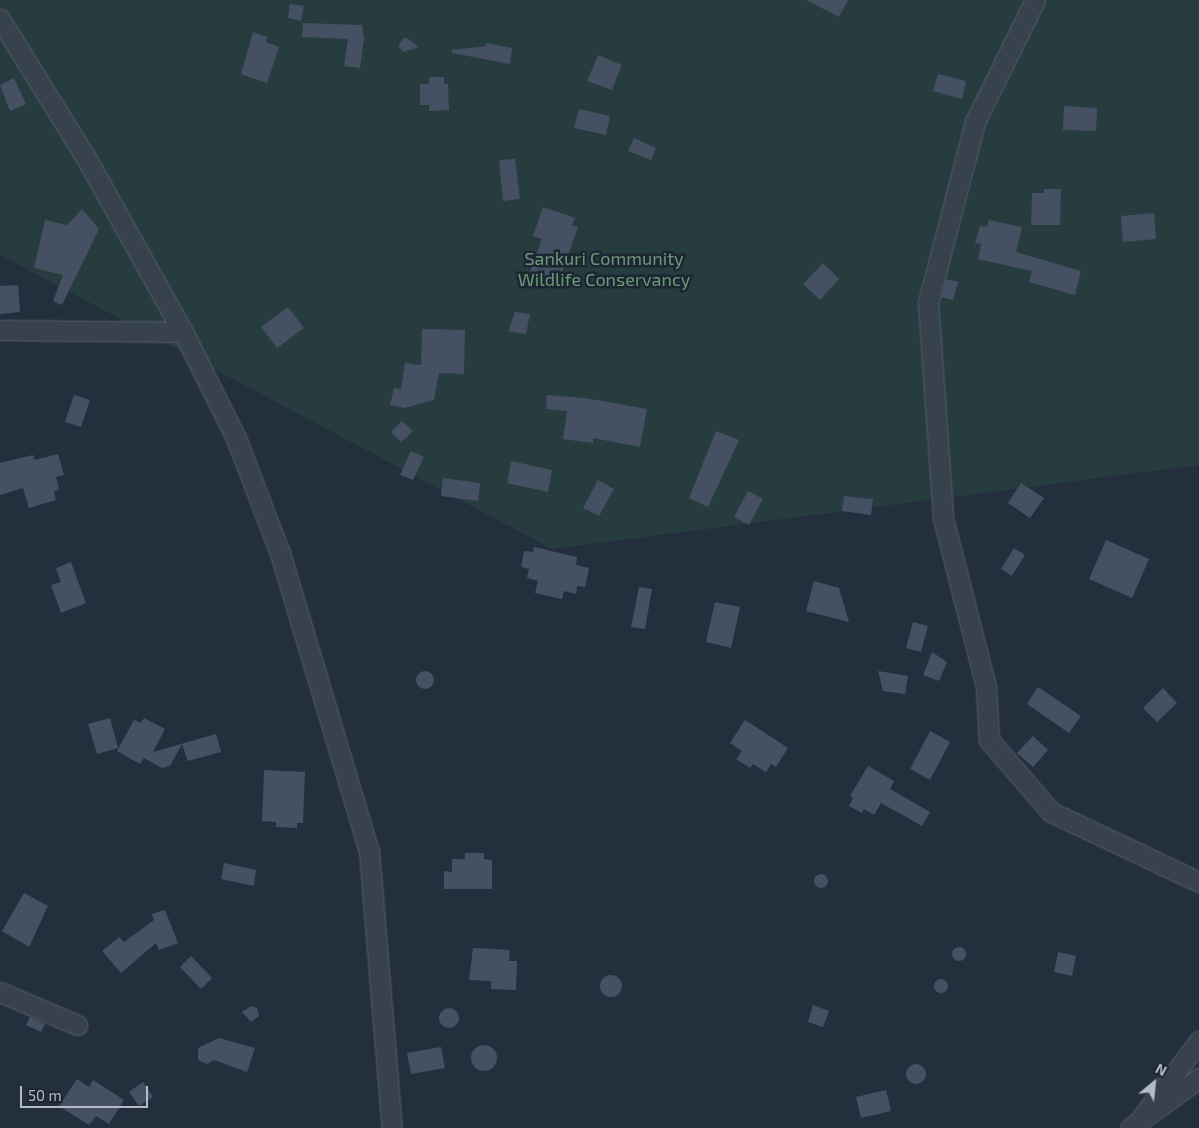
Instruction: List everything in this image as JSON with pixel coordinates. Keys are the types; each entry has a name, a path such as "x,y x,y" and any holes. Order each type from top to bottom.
{"street":[{"path":"1035,0 976,122 928,302 943,518 986,687 989,740 1051,812 1199,882"},
{"path":"0,19 85,156 183,332 236,438 280,552 369,851 392,1128"},
{"path":"0,330 183,332"},
{"path":"0,992 77,1025"},
{"path":"1136,1123 1199,1041"},
{"path":"1136,1123 1199,1078"}],"green space":[{"name":"Sankuri Community Wildlife Conservancy","path":"0,0 1199,0 1199,465 552,549 0,255"}],"building":[{"path":"806,0 848,0 839,17"},
{"path":"290,4 304,6 301,21 288,18"},
{"path":"303,23 362,25 364,39 360,68 344,66 348,39 302,37"},
{"path":"253,32 267,37 266,42 279,47 267,83 241,74"},
{"path":"404,38 407,38 419,47 403,52 398,46"},
{"path":"486,43 512,48 510,64 452,53 452,50 486,46"},
{"path":"598,55 622,65 612,90 587,81"},
{"path":"938,74 966,81 962,99 933,91"},
{"path":"429,77 444,77 444,84 448,84 449,110 429,111 429,105 420,105 420,84 429,84"},
{"path":"14,78 26,104 10,111 0,85"},
{"path":"1064,106 1097,108 1096,131 1063,130"},
{"path":"579,109 610,116 606,135 574,128"},
{"path":"634,138 656,148 651,160 628,151"},
{"path":"515,159 520,199 503,201 499,160"},
{"path":"1044,189 1061,189 1060,225 1031,225 1032,193 1044,193"},
{"path":"543,207 575,218 572,225 578,227 559,281 530,272 542,239 533,236"},
{"path":"82,209 99,229 62,305 53,301 63,275 34,268 45,220 67,225"},
{"path":"1154,213 1156,239 1123,242 1121,216"},
{"path":"989,220 1022,227 1016,252 1081,271 1075,295 1029,282 1032,271 978,259 981,244 975,243 980,226 987,227"},
{"path":"823,263 839,279 820,300 803,284"},
{"path":"946,279 958,282 953,300 941,297"},
{"path":"18,285 20,312 0,314 0,286"},
{"path":"288,307 304,328 277,348 261,327"},
{"path":"515,312 530,314 526,334 508,331"},
{"path":"422,329 465,330 464,374 439,373 434,400 404,408 390,405 394,388 401,389 405,363 421,365"},
{"path":"74,395 90,400 81,427 65,422"},
{"path":"547,395 585,398 647,409 640,447 593,438 593,443 563,439 567,411 546,409"},
{"path":"402,421 413,431 401,442 391,432"},
{"path":"716,431 739,440 708,507 689,498"},
{"path":"411,451 424,457 413,480 400,475"},
{"path":"58,454 64,475 56,477 59,489 54,492 56,500 29,508 23,488 0,495 0,463 33,455 35,460"},
{"path":"511,461 552,470 548,492 507,483"},
{"path":"443,478 480,483 478,501 441,496"},
{"path":"598,480 614,489 599,516 583,508"},
{"path":"1021,483 1044,498 1030,518 1008,503"},
{"path":"748,491 763,499 749,525 734,517"},
{"path":"844,496 873,499 871,515 842,511"},
{"path":"1106,540 1149,559 1132,598 1089,579"},
{"path":"534,547 577,557 576,565 589,568 585,587 577,586 576,594 564,591 562,599 535,593 538,581 527,578 529,569 521,567 524,551 533,552"},
{"path":"1014,548 1025,555 1012,576 1001,569"},
{"path":"71,562 86,603 61,613 51,585 61,582 56,568"},
{"path":"814,581 839,588 849,622 806,611"},
{"path":"639,587 652,589 645,629 631,627"},
{"path":"715,602 740,607 731,648 706,642"},
{"path":"913,622 928,626 921,652 906,648"},
{"path":"932,652 947,662 939,681 923,675"},
{"path":"421,671 429,671 434,676 432,687 421,689 416,684 416,676"},
{"path":"878,671 908,676 905,694 883,691"},
{"path":"1038,687 1081,716 1069,733 1027,704"},
{"path":"1163,688 1177,703 1157,722 1143,708"},
{"path":"110,718 118,748 97,754 88,724"},
{"path":"144,718 165,729 153,752 216,734 221,752 188,761 182,744 170,766 162,768 144,758 140,764 117,751 134,720 141,723"},
{"path":"745,720 788,748 776,767 771,764 766,772 753,764 750,768 736,759 742,751 730,743"},
{"path":"930,731 950,742 930,780 910,769"},
{"path":"1033,736 1048,750 1033,767 1017,753"},
{"path":"868,766 894,781 890,789 930,812 922,826 881,803 874,815 864,809 862,813 849,806 853,798 850,796"},
{"path":"264,770 305,772 303,823 297,823 297,828 276,827 276,822 262,821"},
{"path":"465,853 484,853 484,859 492,860 492,889 444,889 444,871 452,872 452,859 465,859"},
{"path":"224,863 256,870 254,886 221,879"},
{"path":"818,874 824,874 828,881 824,888 818,888 814,884 814,878"},
{"path":"24,893 48,906 29,947 2,931"},
{"path":"165,910 178,943 159,950 156,943 121,973 102,951 119,937 124,942 154,920 152,914"},
{"path":"959,947 964,949 966,954 964,959 959,961 954,959 952,954 954,949"},
{"path":"473,948 510,950 509,961 517,961 516,990 491,989 491,981 469,980"},
{"path":"1058,952 1076,956 1072,976 1054,972"},
{"path":"191,956 212,978 201,989 180,967"},
{"path":"611,975 619,978 622,986 619,994 611,997 603,994 600,986 603,978"},
{"path":"941,979 946,981 948,986 946,991 941,993 936,991 934,986 936,981"},
{"path":"813,1005 829,1011 823,1027 808,1022"},
{"path":"251,1006 257,1008 259,1016 251,1022 242,1012"},
{"path":"449,1008 456,1011 459,1018 456,1025 449,1028 442,1025 439,1018 442,1011"},
{"path":"30,1017 45,1024 41,1032 26,1025"},
{"path":"219,1038 255,1048 247,1072 214,1060 207,1064 198,1060 198,1048"},
{"path":"484,1045 493,1049 497,1058 493,1067 484,1071 475,1067 471,1058 475,1049"},
{"path":"441,1047 445,1068 411,1074 407,1053"},
{"path":"916,1064 923,1067 926,1074 923,1081 916,1084 909,1081 906,1074 909,1067"},
{"path":"77,1079 89,1087 93,1080 124,1100 109,1124 96,1116 89,1125 59,1106"},
{"path":"143,1082 153,1097 139,1106 129,1092"},
{"path":"886,1090 891,1111 861,1118 856,1097"}]}
